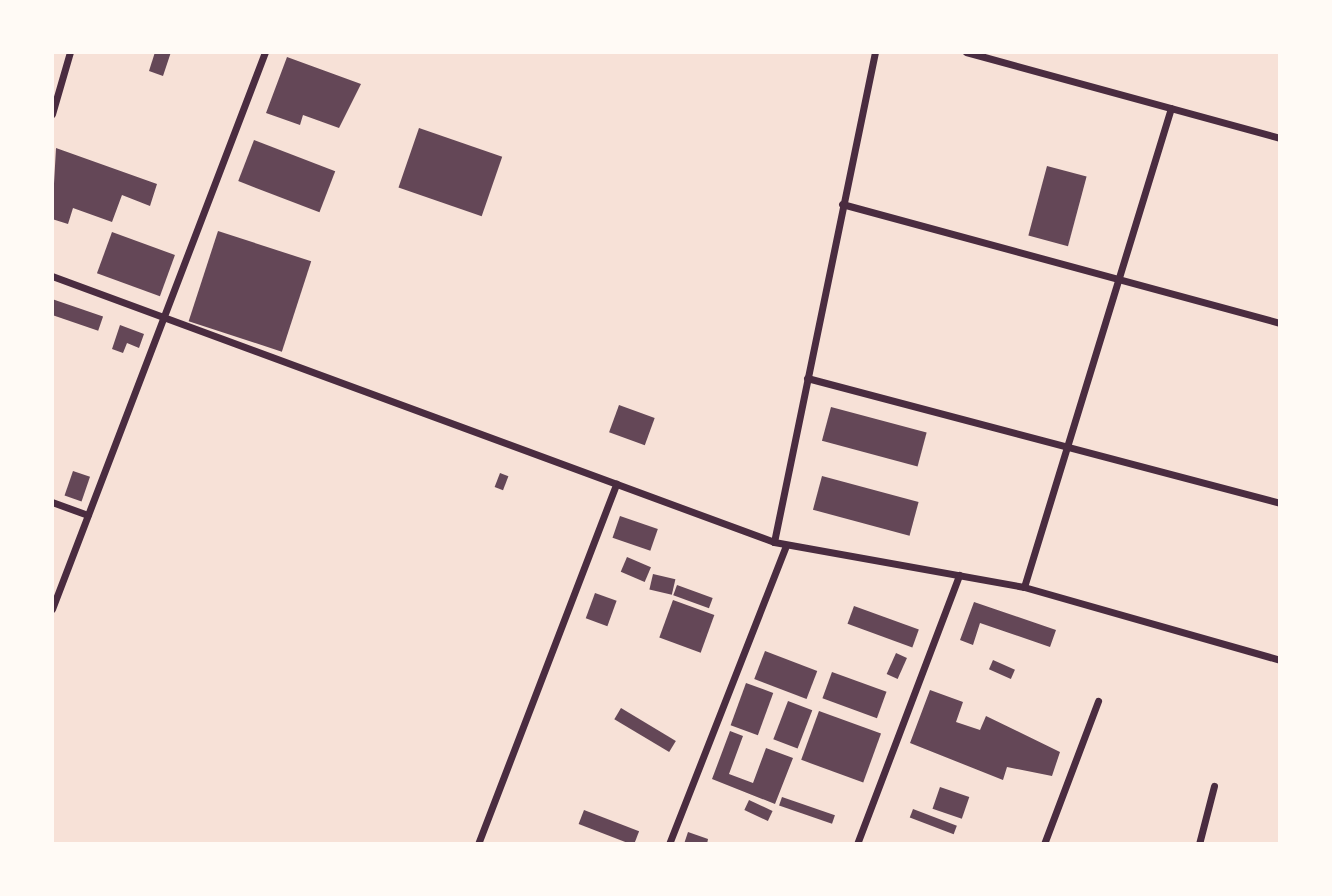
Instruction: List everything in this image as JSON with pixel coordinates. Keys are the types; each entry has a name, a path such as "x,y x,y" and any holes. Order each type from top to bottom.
{"street":[{"path":"52,114 70,52"},
{"path":"52,609 265,52"},
{"path":"774,542 875,52"},
{"path":"966,52 1279,138"},
{"path":"1024,587 1065,446 1171,108"},
{"path":"842,204 1279,323"},
{"path":"52,276 774,542 1024,587 1279,660"},
{"path":"807,378 1279,503"},
{"path":"478,844 616,484"},
{"path":"52,502 88,515"},
{"path":"669,844 786,545"},
{"path":"857,844 960,575"},
{"path":"1044,844 1098,701"},
{"path":"1199,844 1214,786"}],"building":[{"path":"155,52 171,52 163,76 149,71"},
{"path":"287,57 361,84 339,128 303,115 300,125 266,113"},
{"path":"419,128 502,157 482,216 398,188"},
{"path":"254,140 335,171 319,212 238,181"},
{"path":"56,148 157,184 150,206 122,195 112,222 73,208 68,224 52,219"},
{"path":"1047,166 1087,177 1068,246 1028,236"},
{"path":"218,231 311,261 282,352 189,321"},
{"path":"112,232 175,255 160,296 97,273"},
{"path":"52,299 103,317 98,331 52,315"},
{"path":"120,325 144,334 139,348 127,343 123,353 112,349"},
{"path":"619,405 655,418 645,445 609,432"},
{"path":"831,407 927,433 918,466 822,441"},
{"path":"73,471 90,477 82,501 65,496"},
{"path":"500,473 508,476 503,490 495,487"},
{"path":"822,476 919,502 910,536 813,510"},
{"path":"620,516 658,529 650,551 613,538"},
{"path":"627,557 651,567 645,582 621,572"},
{"path":"653,574 675,579 672,595 649,590"},
{"path":"677,585 713,598 709,608 673,595"},
{"path":"595,593 617,601 607,626 586,618"},
{"path":"673,600 714,615 701,653 659,638"},
{"path":"974,602 1056,630 1050,647 980,623 973,645 960,640"},
{"path":"854,606 919,630 912,647 848,624"},
{"path":"765,651 817,671 807,699 754,679"},
{"path":"896,653 907,658 898,679 887,674"},
{"path":"993,660 1015,670 1011,679 989,669"},
{"path":"832,672 887,692 877,718 822,698"},
{"path":"746,683 773,693 758,735 731,725"},
{"path":"930,690 963,702 956,722 980,730 986,716 1060,752 1052,776 1007,767 1003,780 910,743"},
{"path":"788,701 812,710 798,749 773,739"},
{"path":"621,708 676,741 669,752 614,719"},
{"path":"819,711 881,734 863,782 801,760"},
{"path":"730,731 743,736 729,774 753,783 766,748 793,758 775,804 712,779"},
{"path":"940,787 969,797 962,819 933,809"},
{"path":"782,797 835,815 832,824 779,806"},
{"path":"749,800 773,811 768,821 744,810"},
{"path":"913,809 957,826 954,834 910,817"},
{"path":"584,810 639,831 634,844 631,844 579,824"},
{"path":"688,832 708,839 707,844 684,844"}]}
